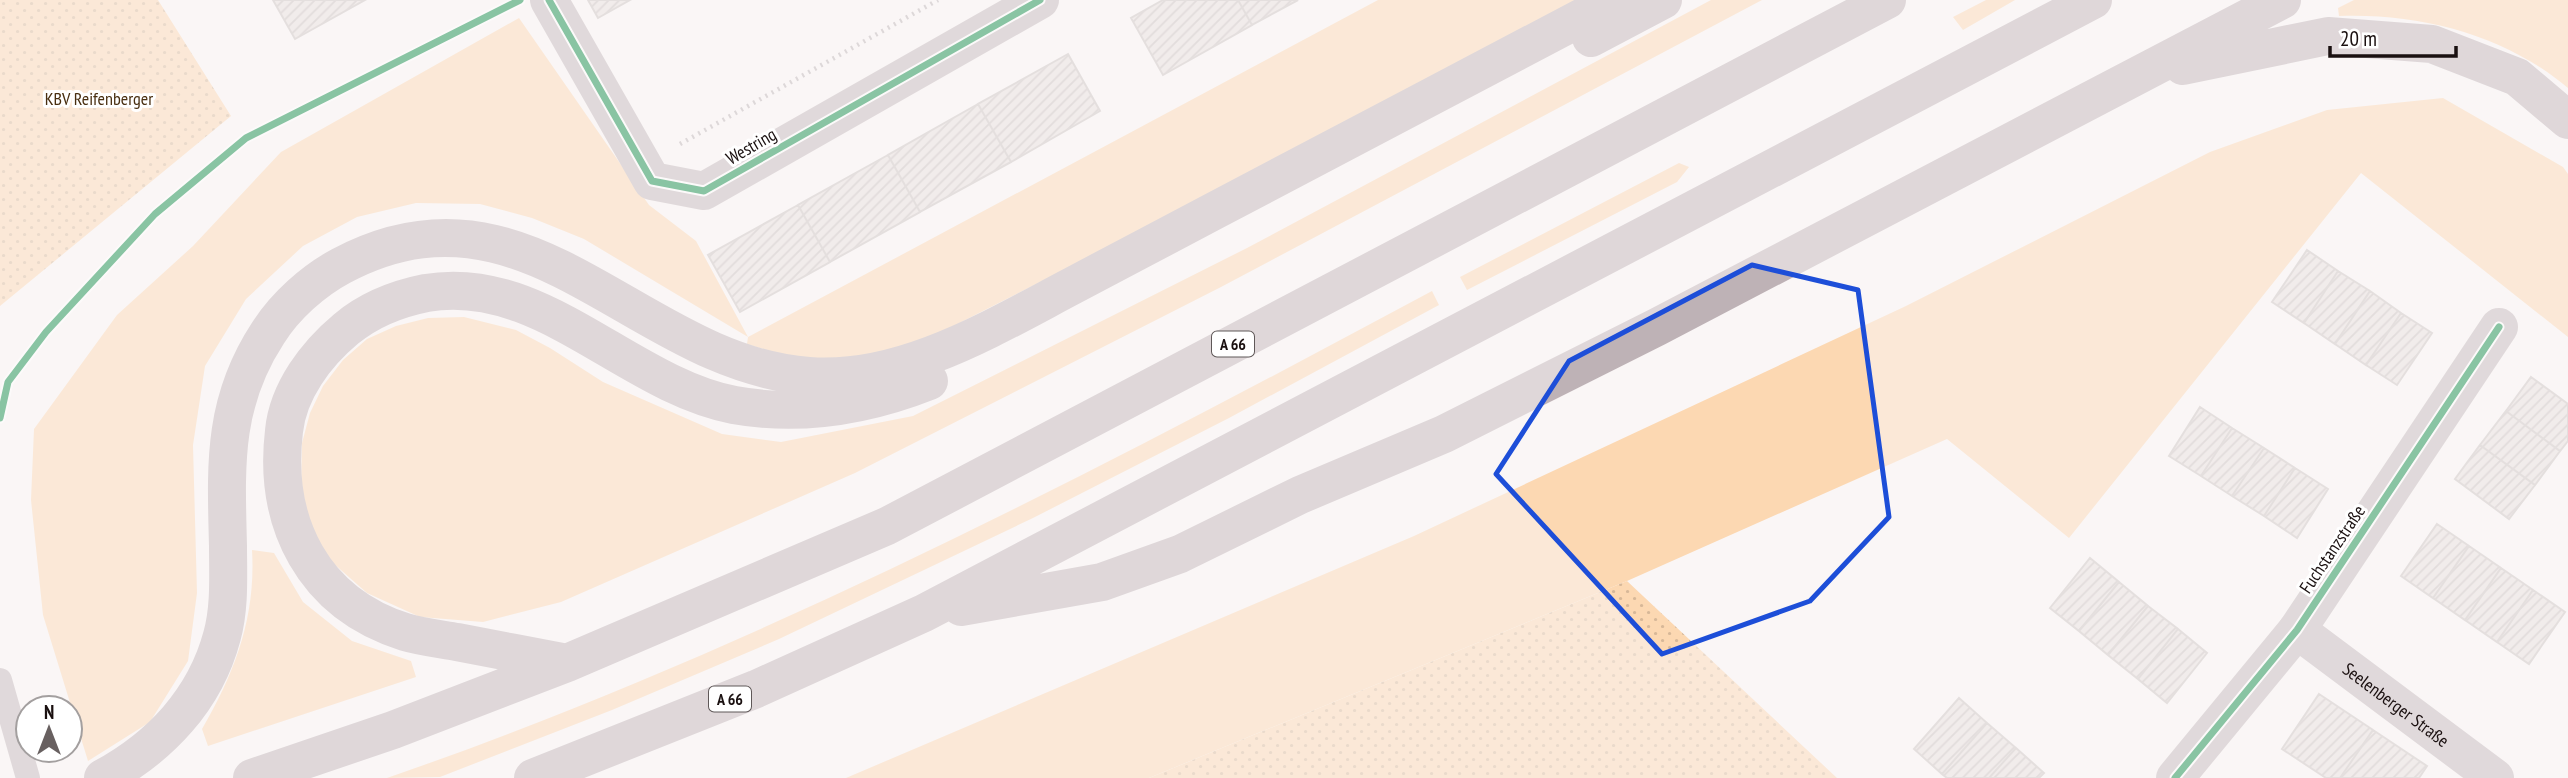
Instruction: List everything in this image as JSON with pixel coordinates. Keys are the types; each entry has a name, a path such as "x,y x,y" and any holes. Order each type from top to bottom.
{"highway":[{"path":"103,778 140,756 172,727 196,696 212,664 223,633 229,589 226,465 229,429 238,390 253,355 274,324 305,290 339,267 381,248 417,240 462,238 509,246 552,262 693,343 737,363 772,372 812,377 852,375 894,368 1008,320 1615,0"},
{"path":"567,663 406,632 365,615 330,587 303,552 286,511 279,466 285,423 301,381 327,345 361,317 401,298 444,290 489,293 531,307 647,373 690,392 732,404 770,410 816,410 861,403 901,392 958,369 1019,339 1663,0"},
{"name":"A 66","path":"252,778 393,730 567,663 887,526 1887,0"},
{"name":"A 66","path":"533,778 756,689 924,613 2093,0"},
{"path":"924,613 1102,582 1180,554 1300,495 1444,434 2282,0"},
{"path":"2140,75 2328,36 2432,44 2517,77 2568,120"}],"street":[{"name":"Westring","path":"548,0 652,181 704,191 1040,0"},
{"name":"Fuchstanzstraße","path":"2175,778 2297,630 2499,327"},
{"name":"Seelenberger Straße","path":"2297,630 2496,778"}],"lane":[{"path":"0,680 28,778"}],"path":[{"path":"643,165 939,0"}],"highlighted area":[{"path":"1752,265 1858,290 1889,517 1810,601 1662,654 1496,474 1569,361"}],"green space":[{"name":"KBV Reifenberger","path":"0,0 158,0 231,116 0,306"},
{"path":"1378,0 1596,0 910,348 847,358 809,358 747,344 748,337"},
{"path":"1711,0 1762,0 1221,287 855,473 561,602 483,622 420,617 367,593 325,556 309,523 301,490 302,443 310,413 323,386 343,360 367,339 396,326 428,318 464,317 516,330 603,382 722,434 781,442 913,416 1247,248"},
{"path":"1986,0 2015,0 1963,30 1953,17"},
{"path":"2354,0 2568,0 2568,88 2517,54 2461,31 2401,19 2339,16 2338,8"},
{"path":"519,18 649,205 696,241 748,337 584,239 532,218 480,204 416,203 357,217 303,246 246,299 205,366 193,445 197,593 188,661 150,722 88,761 84,748 84,694 67,694 43,615 31,500 34,429 117,315 193,246 281,152"},
{"path":"2443,98 2563,167 2568,174 2568,337 2361,173 2069,538 1947,439 1627,581 1149,778 846,778 1414,536 1906,306 2210,152 2327,110"},
{"path":"1679,163 1689,167 1677,182 1467,290 1460,277"},
{"path":"1432,291 1439,305 1229,418 1033,518 779,639 612,710 440,777 387,778 523,728 788,617 1048,492"},
{"path":"252,550 274,553 303,602 352,641 411,661 416,677 208,746 202,729 233,665 247,621 251,598"},
{"path":"1627,581 1837,778 1149,778"}],"building":[{"path":"273,0 365,0 295,39"},
{"path":"588,0 630,0 598,18"},
{"path":"1163,0 1238,0 1252,25 1163,75 1131,18"},
{"path":"1238,0 1298,0 1252,25"},
{"path":"1068,54 1100,111 1011,162 978,104"},
{"path":"978,104 1011,162 920,212 888,155"},
{"path":"888,155 920,212 830,262 798,205"},
{"path":"798,205 830,262 740,312 708,255"},
{"path":"2307,250 2338,271 2304,323 2272,302"},
{"path":"2338,271 2370,291 2335,344 2304,323"},
{"path":"2370,291 2401,313 2366,365 2335,344"},
{"path":"2401,313 2432,333 2397,385 2366,365"},
{"path":"2531,377 2568,404 2568,441 2560,451 2506,411"},
{"path":"2200,407 2232,428 2201,476 2169,456"},
{"path":"2506,411 2560,451 2535,485 2480,445"},
{"path":"2232,428 2264,448 2232,496 2201,476"},
{"path":"2480,445 2535,485 2509,519 2455,479"},
{"path":"2264,448 2295,468 2264,516 2232,496"},
{"path":"2295,468 2328,489 2297,538 2264,516"},
{"path":"2437,524 2469,546 2433,598 2401,576"},
{"path":"2469,546 2501,568 2465,620 2433,598"},
{"path":"2090,558 2119,582 2079,631 2050,608"},
{"path":"2501,568 2533,590 2497,642 2465,620"},
{"path":"2119,582 2148,606 2108,655 2079,631"},
{"path":"2533,590 2565,612 2529,664 2497,642"},
{"path":"2148,606 2178,629 2138,679 2108,655"},
{"path":"2178,629 2207,653 2167,703 2138,679"},
{"path":"2319,694 2373,730 2340,778 2326,778 2282,749"},
{"path":"1959,698 1987,723 1942,774 1914,749"},
{"path":"1987,723 2016,748 1989,778 1947,778 1942,774"},
{"path":"2373,730 2427,766 2419,778 2340,778"},
{"path":"2016,748 2044,773 2039,778 1989,778"}],"cycle path":[{"path":"0,418 8,382 46,332 155,214 246,138 520,0"},
{"path":"549,0 652,181 704,191 1040,0"},
{"path":"2175,778 2297,630 2499,327"}]}
